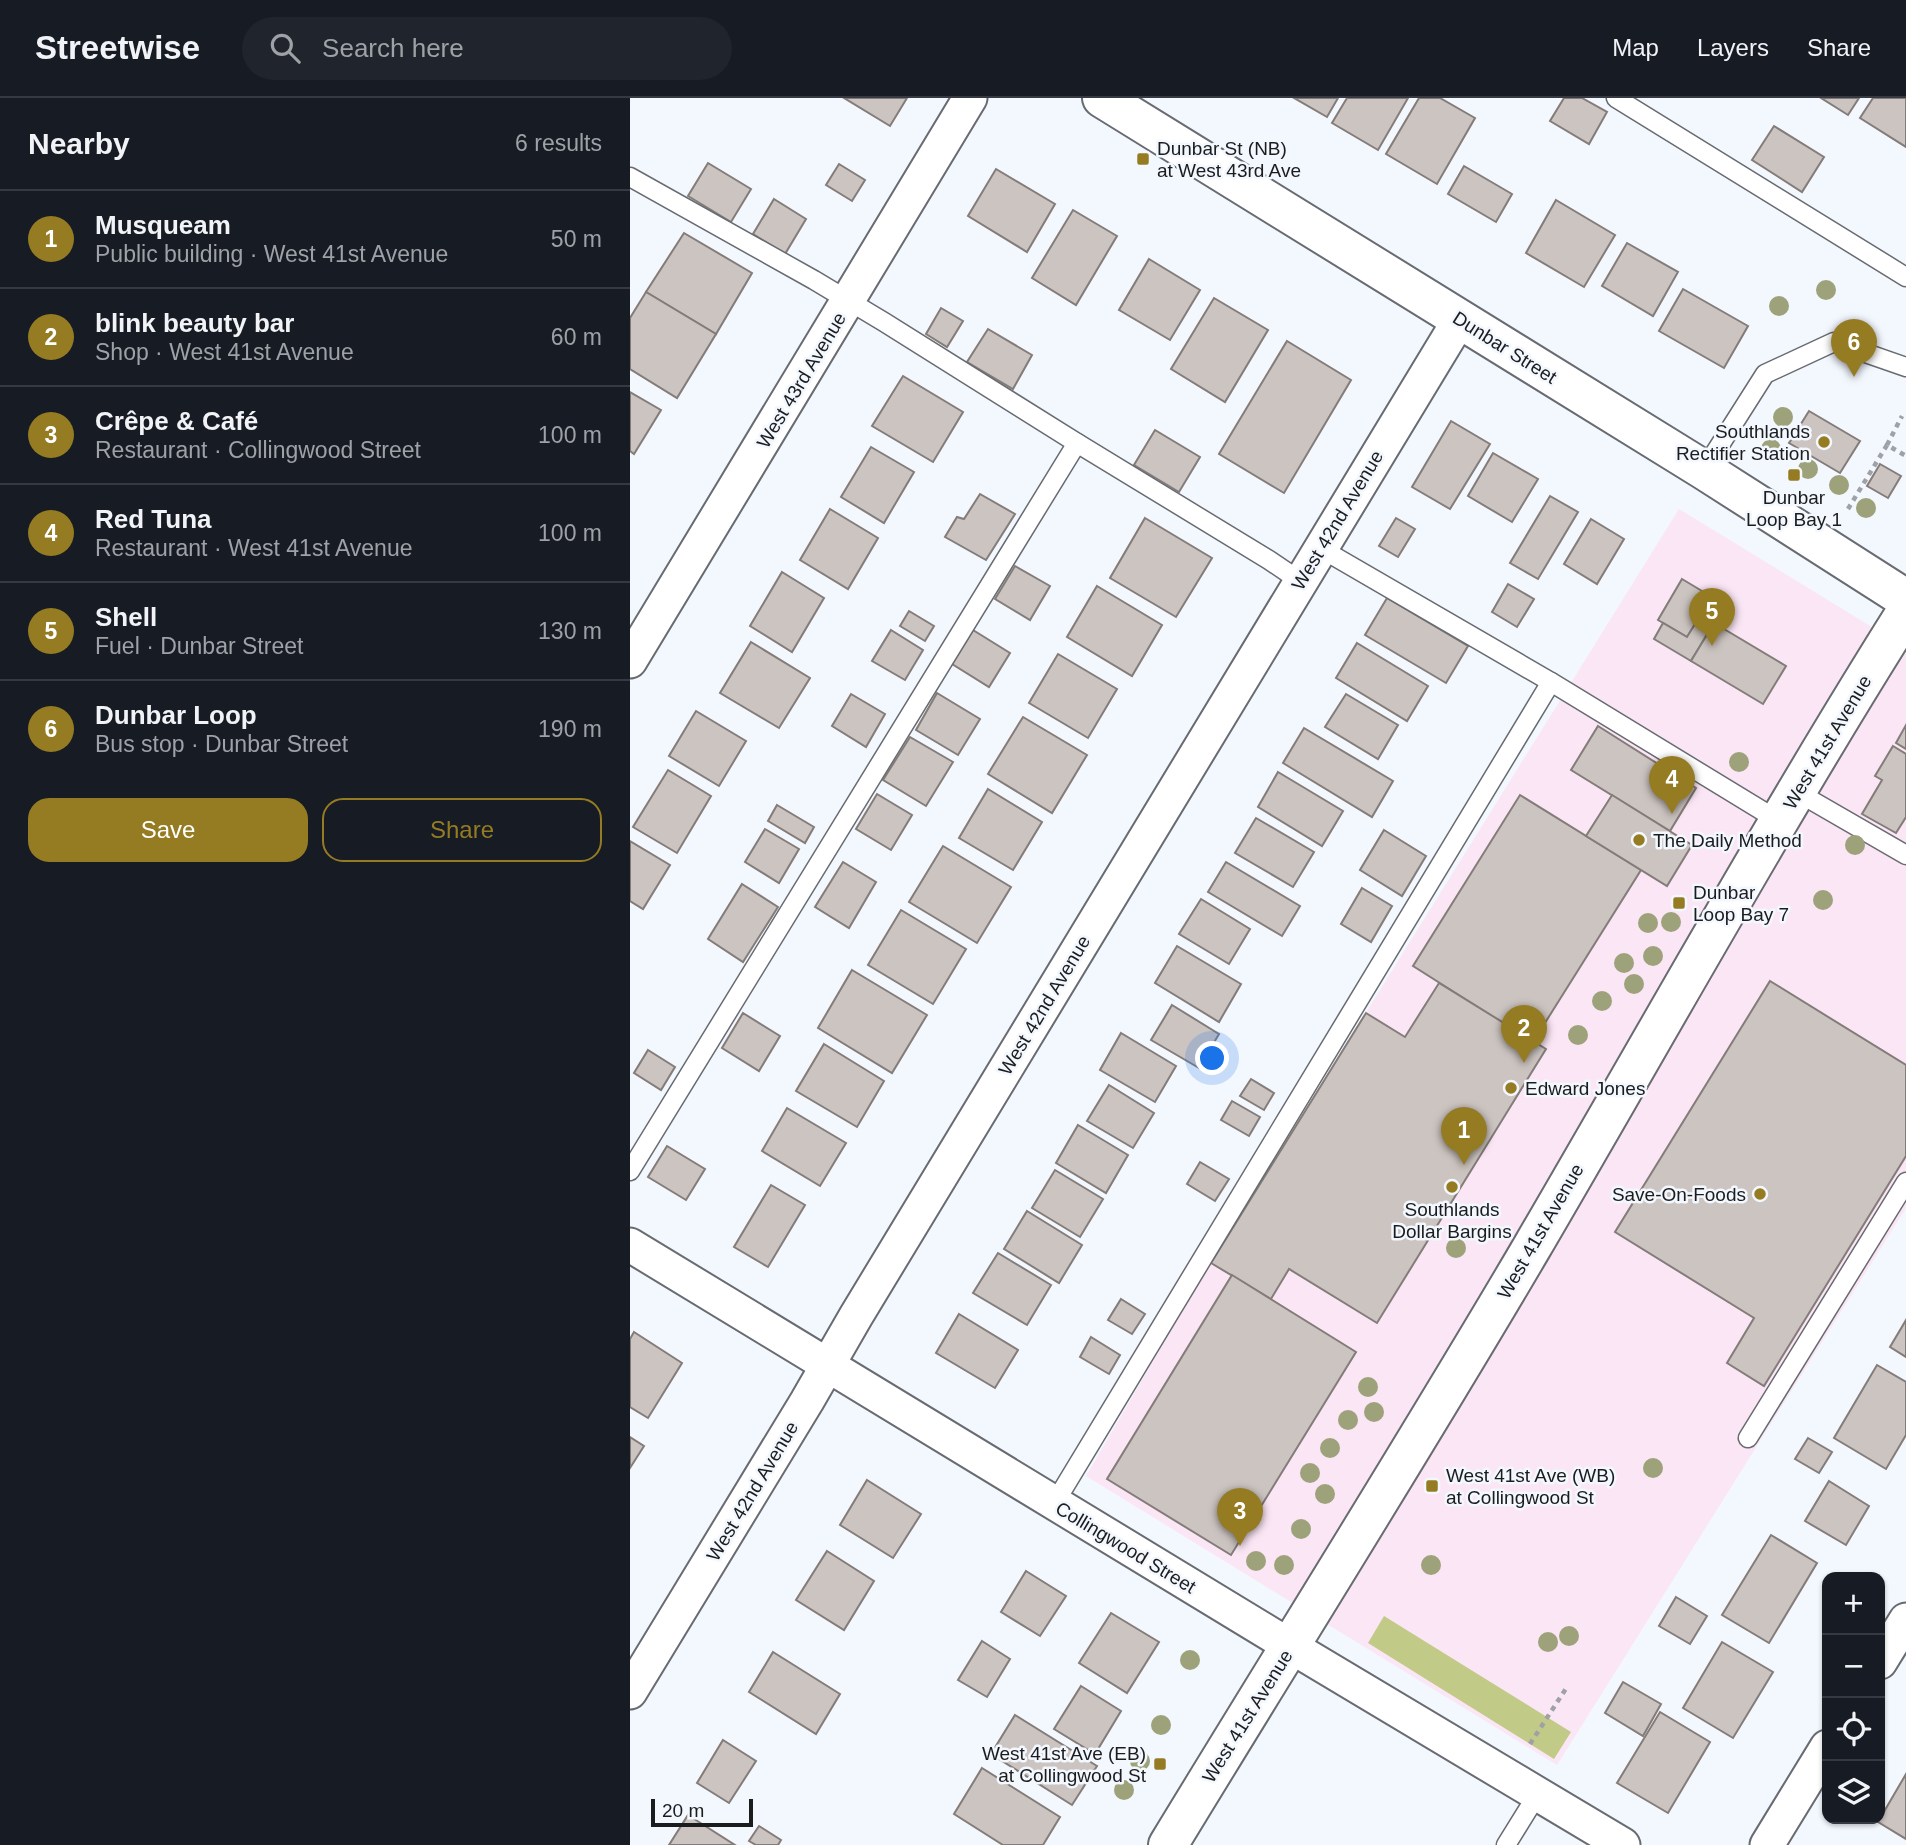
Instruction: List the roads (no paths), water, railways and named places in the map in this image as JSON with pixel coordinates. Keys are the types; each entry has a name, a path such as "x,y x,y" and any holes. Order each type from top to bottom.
{"main road":[{"name":"Dunbar Street","path":"1102,98 1704,470 1906,599"},
{"name":"West 41st Avenue","path":"1168,1845 1531,1248 1732,898 1906,612"}],"street":[{"name":"West 43rd Avenue","path":"630,662 970,98"},
{"name":"West 42nd Avenue","path":"630,1692 1460,319"},
{"name":"Collingwood Street","path":"630,1245 1054,1504 1623,1845"},
{"path":"1885,1654 1906,1620"},
{"path":"1767,1845 1822,1755"}],"lane":[{"path":"1616,98 1906,277"},
{"path":"630,177 849,301 1300,581"},
{"path":"1704,470 1765,374 1834,342 1906,367"},
{"path":"630,1171 1077,443"},
{"path":"1320,548 1552,682 1788,806 1906,855"},
{"path":"1054,1504 1552,682"},
{"path":"1748,1438 1906,1182"},
{"path":"1506,1845 1537,1795"}],"place":[{"name":"Dunbar St (NB) at West 43rd Ave","path":"1143,159"},
{"name":"Dunbar Loop","path":"1854,377"},
{"name":"Southlands Rectifier Station","path":"1824,442"},
{"name":"Dunbar Loop Bay 1","path":"1794,475"},
{"name":"Shell","path":"1712,646"},
{"name":"Red Tuna","path":"1672,814"},
{"name":"The Daily Method","path":"1639,840"},
{"name":"Dunbar Loop Bay 7","path":"1679,903"},
{"name":"blink beauty bar","path":"1524,1063"},
{"name":"Edward Jones","path":"1511,1088"},
{"name":"Musqueam","path":"1464,1165"},
{"name":"Southlands Dollar Bargins","path":"1452,1187"},
{"name":"Save-On-Foods","path":"1760,1194"},
{"name":"West 41st Ave (WB) at Collingwood St","path":"1432,1486"},
{"name":"Crêpe & Café","path":"1240,1546"},
{"name":"West 41st Ave (EB) at Collingwood St","path":"1160,1764"}]}
